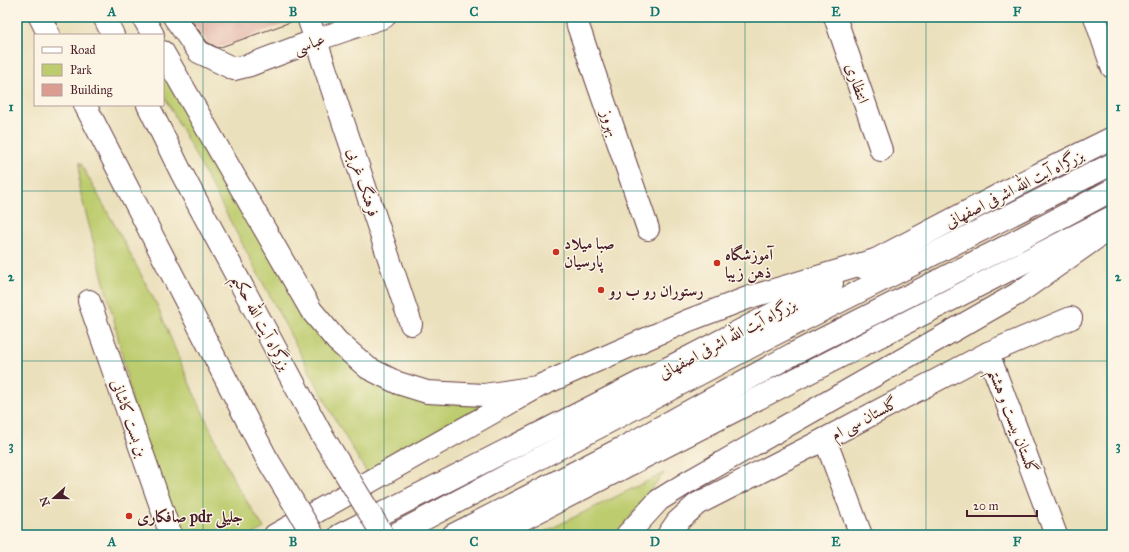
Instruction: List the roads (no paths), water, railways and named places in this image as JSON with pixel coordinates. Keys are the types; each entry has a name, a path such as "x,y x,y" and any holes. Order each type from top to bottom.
{"main road":[{"path":"40,17 48,34"},
{"path":"104,17 112,34"},
{"path":"143,17 152,34"},
{"name":"عباسی","path":"174,17 200,52 234,69 250,65 316,40 384,17"},
{"name":"فرهنگ غربی","path":"308,17 411,324"},
{"name":"بهروز","path":"575,17 648,229"},
{"name":"انتظاری","path":"835,17 881,150"},
{"path":"1095,17 1112,67"},
{"path":"164,54 311,310 337,341 368,368 398,383 426,392 484,395 537,387"},
{"path":"86,106 266,457 313,535"},
{"name":"بزرگراه آیت الله حکیم","path":"149,106 319,430 383,535"},
{"name":"بزرگراه آیت الله اشرفی اصفهانی","path":"340,535 676,364 1035,176 1112,138"},
{"path":"394,535 769,337 1112,164"},
{"path":"453,535 632,443 793,354 1007,246 1112,190"},
{"path":"492,535 1112,217"},
{"path":"627,535 659,500 1016,294 1112,226"},
{"path":"274,535 537,387 687,321 743,299 875,260"},
{"name":"بن بست کاشانی","path":"88,301 171,535"},
{"name":"گلستان سی ام","path":"668,535 677,522 697,504 825,439 988,353 1071,318"},
{"name":"گلستان بیست و هشتم","path":"988,353 1056,535"},
{"path":"825,439 861,535"}],"place":[{"name":"صبا میلاد پارسیان","path":"556,252"},
{"name":"آموزشگاه ذهن زیبا","path":"717,263"},
{"name":"رستوران رو ب رو","path":"601,290"},
{"name":"صافکاری pdr جلیلی","path":"129,516"}]}
